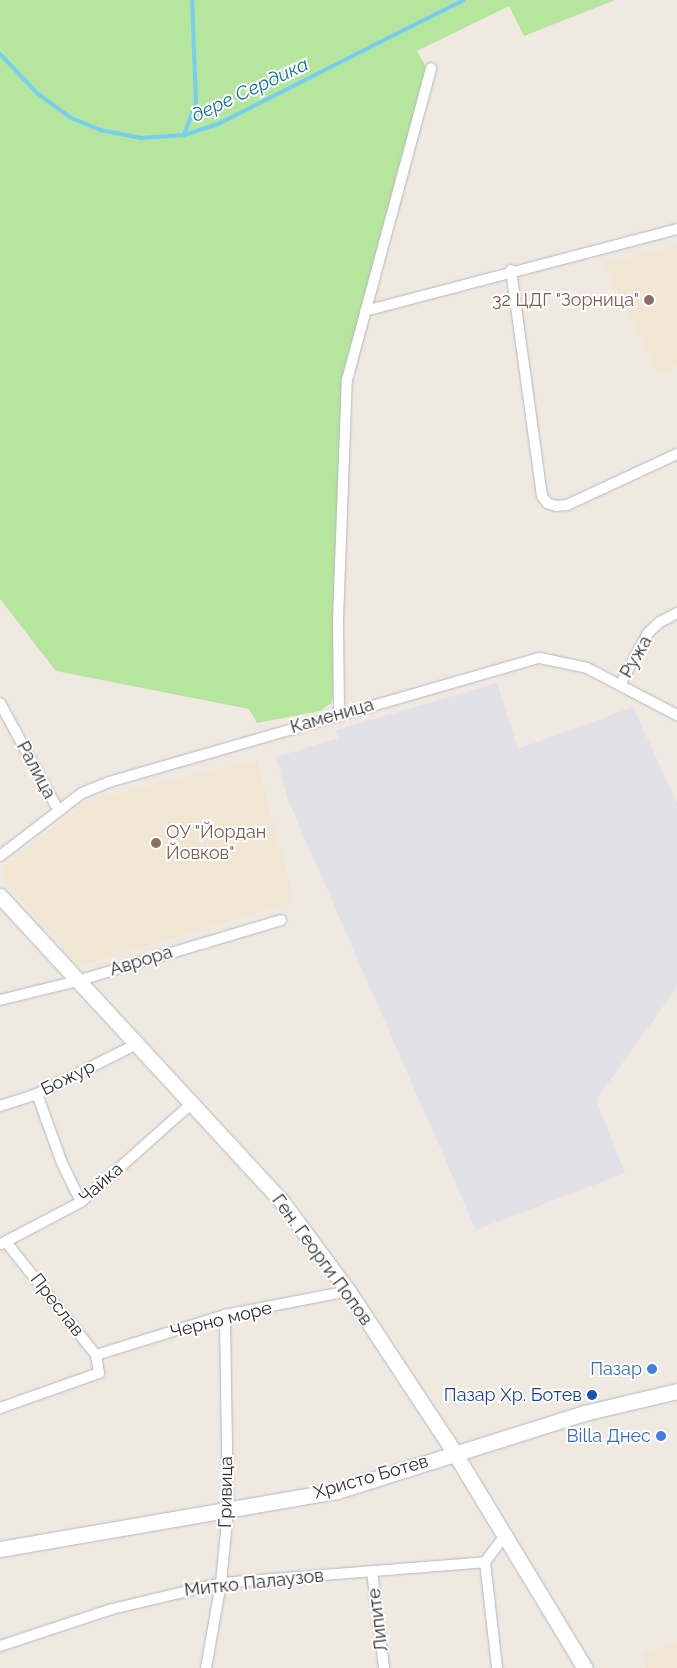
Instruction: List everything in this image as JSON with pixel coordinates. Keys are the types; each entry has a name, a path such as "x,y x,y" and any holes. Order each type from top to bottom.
{"street":[{"path":"339,714 338,620 347,380 431,68"},
{"path":"365,311 511,270 677,229"},
{"path":"511,270 542,496 547,503 556,506 567,505 677,454"},
{"name":"Ружа","path":"620,685 648,633 660,622 677,613"},
{"name":"Каменица","path":"0,856 82,793 109,782 339,714 540,658 587,668 677,715"},
{"name":"Ралица","path":"0,703 58,810"},
{"name":"Ген. Георги Попов","path":"0,896 135,1045 280,1199 348,1291 454,1452 585,1668"},
{"name":"Аврора","path":"0,1000 77,981 281,920"},
{"name":"Божур","path":"0,1106 37,1094 135,1045"},
{"path":"37,1094 62,1163 81,1202"},
{"name":"Чайка","path":"3,1243 81,1202 190,1104"},
{"name":"Преслав","path":"0,1408 100,1373 96,1355 3,1243"},
{"name":"Черно море","path":"96,1355 225,1316 348,1291"},
{"name":"Гривица","path":"206,1668 220,1583 228,1510 225,1316"},
{"name":"Христо Ботев","path":"0,1549 337,1491 454,1452 584,1413 677,1391"},
{"path":"497,1668 485,1562 504,1537"},
{"name":"Митко Палаузов","path":"0,1646 137,1602 220,1583 485,1562"},
{"name":"Липите","path":"372,1571 384,1668"}],"shaded area":[{"name":"32 ЦДГ \"Зорница\"","path":"677,245 677,366 658,374 604,264"},
{"path":"497,683 518,749 633,707 677,803 677,987 596,1100 625,1173 476,1230 288,800 276,757 338,738 336,730"},
{"name":"ОУ \"Йордан Йовков\"","path":"257,760 294,902 79,966 4,880 4,867 87,801"},
{"path":"677,1643 677,1668 646,1668 642,1653"}],"green space":[{"path":"0,0 615,0 524,36 509,6 417,51 426,67 342,379 333,696 331,703 320,711 257,723 249,709 56,671 0,599"}],"waterway":[{"path":"184,135 196,102 192,0"},
{"name":"дере Сердика","path":"0,54 37,93 71,118 100,130 141,138 184,135 220,123 464,0"}],"place":[{"name":"32 ЦДГ \"Зорница\"","path":"649,300"},
{"name":"ОУ \"Йордан Йовков\"","path":"156,843"},
{"name":"Пазар","path":"652,1369"},
{"name":"Пазар Хр. Ботев","path":"592,1395"},
{"name":"Billa Днес","path":"661,1436"}]}
